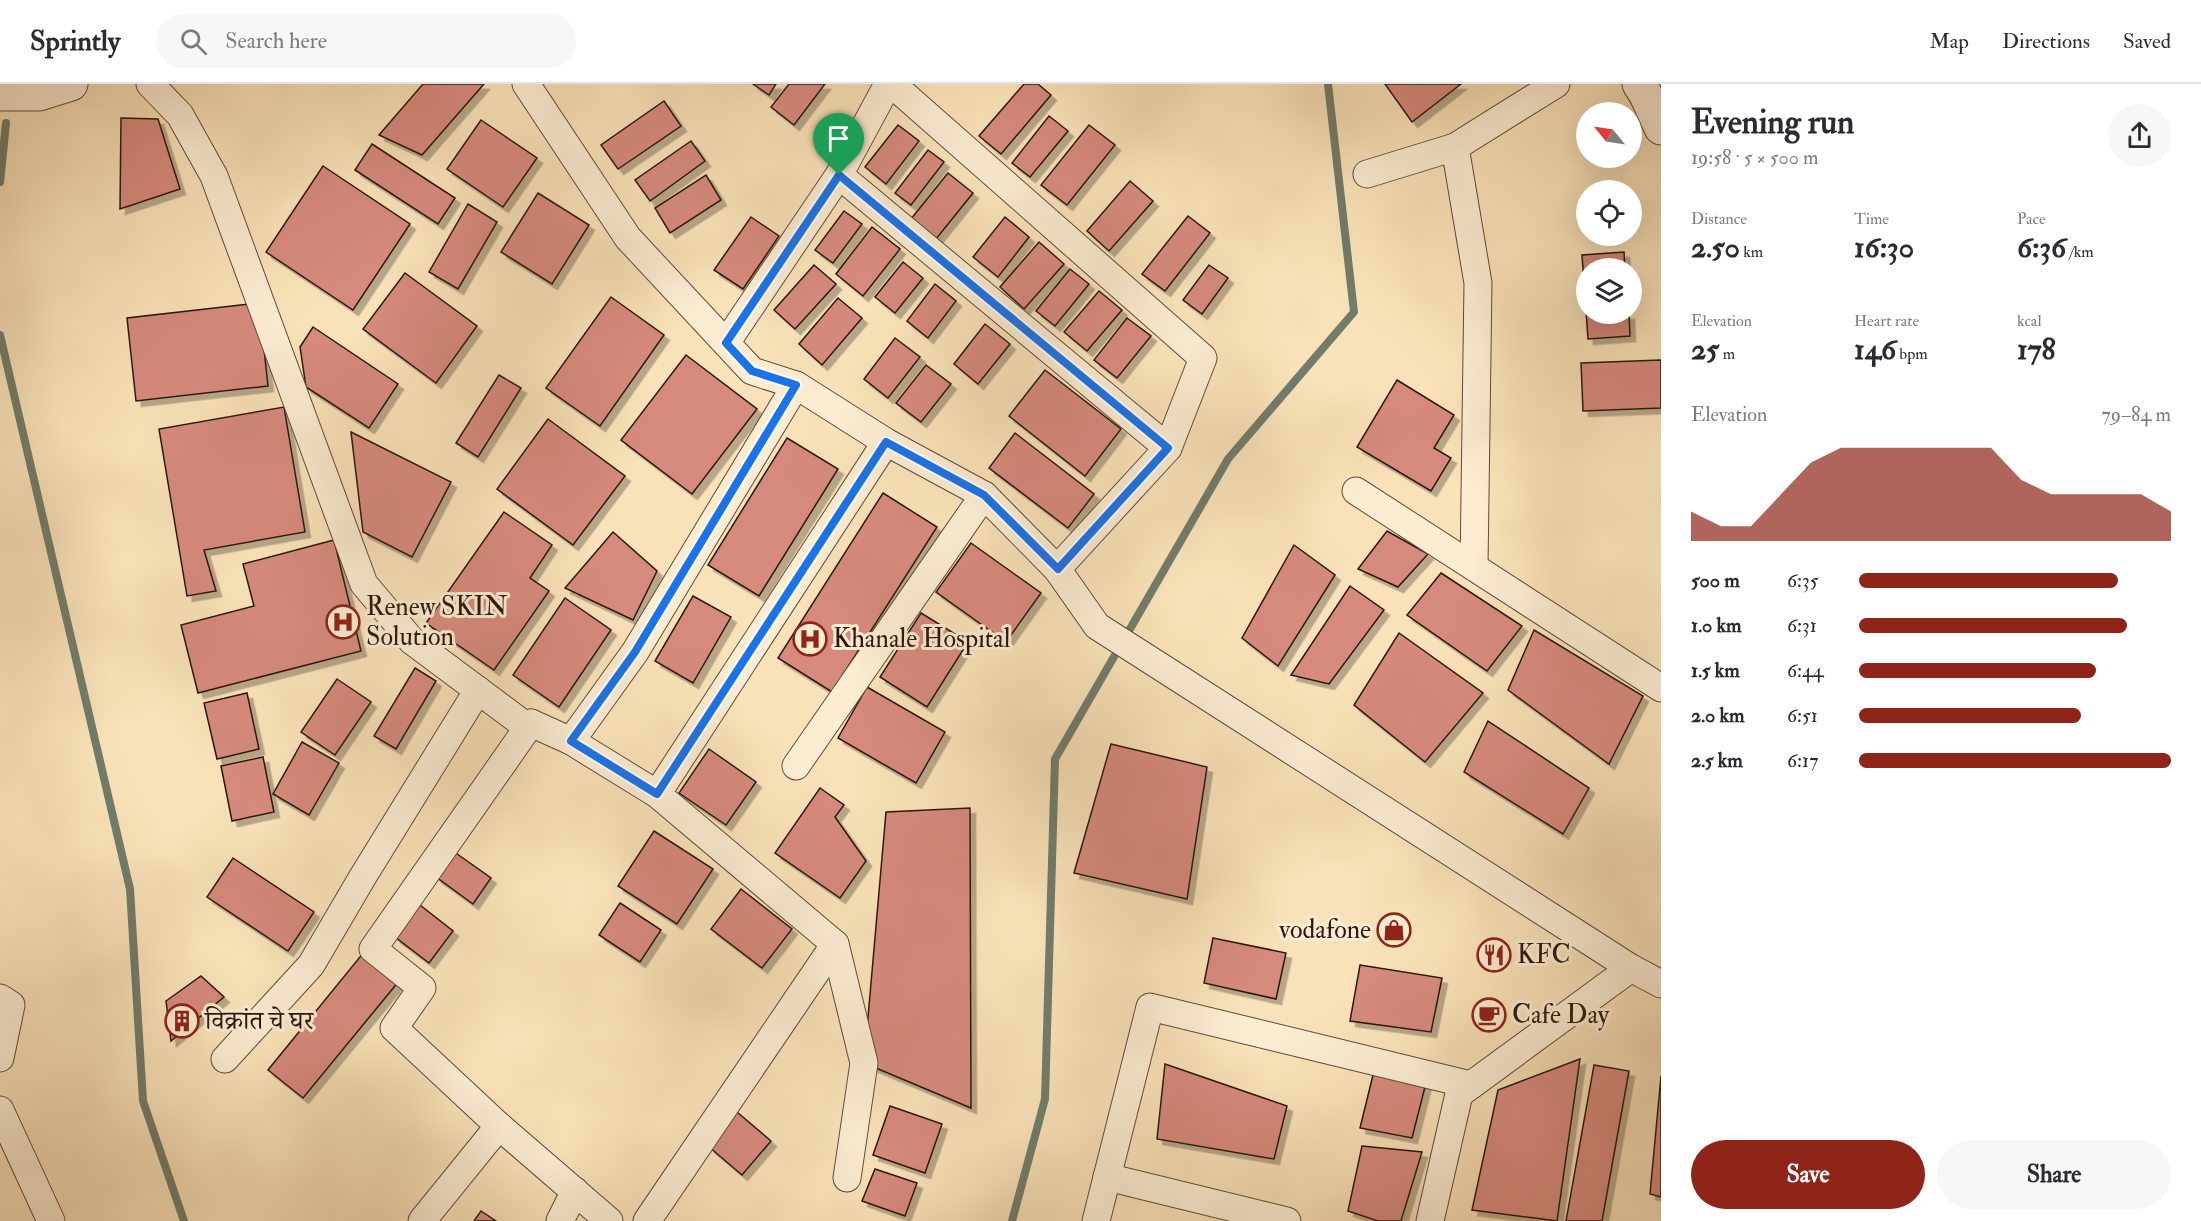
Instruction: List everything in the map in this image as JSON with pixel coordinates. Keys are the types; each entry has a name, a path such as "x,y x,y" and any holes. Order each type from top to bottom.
{"street":[{"path":"0,94 39,94 71,84"},
{"path":"150,84 180,115 214,176 364,584 412,641 526,726 531,723"},
{"path":"526,84 628,238 752,371 796,385 886,442 984,495 1058,569 1097,626 1631,968 1661,984"},
{"path":"726,343 839,175 890,84 1203,358 1168,448 1058,569"},
{"path":"1367,174 1455,147 1556,84"},
{"path":"1639,84 1661,128"},
{"path":"1455,147 1478,283 1474,567"},
{"path":"839,175 1168,448"},
{"path":"571,741 635,652 796,385"},
{"path":"657,794 886,442"},
{"path":"1356,490 1661,688"},
{"path":"796,766 984,495"},
{"path":"225,1059 311,965 478,690"},
{"path":"531,723 571,741 657,794 835,944 864,1063 847,1178"},
{"path":"531,723 373,949 422,988 394,1028 499,1126 609,1221"},
{"path":"647,1221 835,944"},
{"path":"1430,1221 1460,1094 1631,968"},
{"path":"0,998 11,1005 0,1058"},
{"path":"1096,1221 1150,1007 1472,1085"},
{"path":"0,1110 51,1221"},
{"path":"422,1221 499,1126"},
{"path":"1107,1177 1287,1221"},
{"path":"560,1221 575,1191"}],"building":[{"path":"423,84 484,84 422,155 379,135"},
{"path":"753,84 776,84 769,95"},
{"path":"789,84 825,84 794,125 771,107"},
{"path":"1024,84 1038,84 1051,95 1001,154 979,136"},
{"path":"1385,84 1461,84 1412,122"},
{"path":"664,101 681,126 618,169 601,145"},
{"path":"1049,116 1068,131 1030,177 1012,163"},
{"path":"121,118 158,119 180,189 120,209"},
{"path":"481,120 537,158 503,207 447,169"},
{"path":"898,125 919,141 886,184 865,167"},
{"path":"1089,125 1115,145 1067,205 1041,185"},
{"path":"691,141 705,161 650,201 635,180"},
{"path":"372,144 455,198 438,224 355,170"},
{"path":"928,150 944,162 911,205 895,193"},
{"path":"323,166 410,224 353,310 266,252"},
{"path":"948,173 973,193 936,239 911,219"},
{"path":"706,175 721,200 670,233 655,208"},
{"path":"1130,181 1153,201 1109,251 1087,231"},
{"path":"538,193 589,225 552,284 501,252"},
{"path":"468,204 497,222 458,289 429,272"},
{"path":"844,211 862,224 833,263 815,250"},
{"path":"1188,216 1210,233 1165,291 1142,274"},
{"path":"751,217 779,236 743,289 714,270"},
{"path":"1005,217 1029,237 998,277 973,257"},
{"path":"872,227 900,249 863,296 836,274"},
{"path":"1039,242 1064,264 1024,309 1000,287"},
{"path":"1624,252 1624,258 1582,258 1582,255"},
{"path":"903,262 923,278 895,313 875,297"},
{"path":"814,265 836,284 795,329 774,310"},
{"path":"1209,265 1228,278 1202,314 1183,300"},
{"path":"1070,269 1089,284 1055,326 1036,311"},
{"path":"405,273 477,326 436,383 363,329"},
{"path":"935,284 956,301 928,338 907,321"},
{"path":"1099,291 1122,310 1087,351 1064,332"},
{"path":"611,297 664,335 600,426 546,388"},
{"path":"838,298 862,318 822,365 799,344"},
{"path":"259,303 268,386 136,401 127,318"},
{"path":"1127,318 1151,336 1117,378 1094,360"},
{"path":"985,324 1010,344 978,384 954,364"},
{"path":"1587,324 1629,324 1630,336 1588,339"},
{"path":"313,327 398,384 369,428 306,387 300,347"},
{"path":"895,338 920,357 888,398 864,379"},
{"path":"686,355 757,409 692,494 621,440"},
{"path":"1661,360 1661,408 1583,411 1581,363"},
{"path":"926,365 951,384 921,422 896,403"},
{"path":"1045,370 1121,429 1085,476 1009,416"},
{"path":"499,375 521,388 478,457 456,443"},
{"path":"1397,380 1454,415 1434,448 1451,458 1431,491 1357,447"},
{"path":"284,407 305,532 204,550 216,591 187,596 159,429"},
{"path":"548,419 625,476 573,545 497,489"},
{"path":"351,432 451,482 412,557 363,532"},
{"path":"1015,433 1094,494 1068,528 989,468"},
{"path":"787,438 838,469 759,596 708,565"},
{"path":"883,493 937,527 832,692 778,658"},
{"path":"504,512 552,545 530,578 549,591 494,670 426,623"},
{"path":"1387,531 1428,554 1398,587 1358,569"},
{"path":"613,532 657,571 633,620 565,588"},
{"path":"334,540 361,651 198,693 181,625 254,606 243,564"},
{"path":"971,543 1041,593 1006,642 936,592"},
{"path":"1294,545 1335,575 1278,666 1242,638"},
{"path":"1441,573 1522,626 1487,671 1407,615"},
{"path":"1350,586 1384,610 1329,684 1291,675"},
{"path":"693,596 731,617 693,683 655,661"},
{"path":"565,598 611,630 559,707 513,675"},
{"path":"921,613 968,642 927,707 880,677"},
{"path":"1534,630 1643,696 1609,764 1508,690"},
{"path":"1399,633 1483,693 1425,762 1354,705"},
{"path":"415,668 436,681 396,749 374,736"},
{"path":"337,679 371,702 335,755 301,732"},
{"path":"867,687 945,732 916,783 838,738"},
{"path":"247,693 259,749 217,759 204,703"},
{"path":"1488,721 1589,788 1563,834 1464,772"},
{"path":"302,742 339,763 309,815 273,794"},
{"path":"1111,744 1207,767 1187,899 1074,873"},
{"path":"709,749 756,782 726,825 679,793"},
{"path":"263,757 274,812 232,821 221,766"},
{"path":"820,788 844,805 835,817 866,861 840,898 775,853"},
{"path":"970,808 971,1108 864,1063 886,812"},
{"path":"654,831 713,869 677,924 618,886"},
{"path":"453,851 491,878 473,904 436,877"},
{"path":"233,858 314,912 288,951 207,897"},
{"path":"741,889 792,929 762,968 711,929"},
{"path":"620,903 661,930 640,962 599,935"},
{"path":"420,905 453,931 429,963 395,937"},
{"path":"1213,938 1286,953 1276,999 1204,983"},
{"path":"364,952 399,981 303,1098 268,1070"},
{"path":"1360,965 1442,978 1431,1032 1350,1021"},
{"name":"विक्रांत चे घर","path":"201,976 224,997 171,1041 166,1001"},
{"path":"1580,1059 1557,1221 1472,1210 1498,1090"},
{"path":"1165,1064 1287,1106 1274,1159 1157,1139"},
{"path":"1594,1065 1629,1071 1602,1221 1566,1221"},
{"path":"1374,1071 1426,1083 1412,1138 1360,1128"},
{"path":"1661,1076 1661,1197 1650,1194"},
{"path":"890,1106 942,1124 925,1173 873,1155"},
{"path":"737,1112 771,1141 742,1175 709,1147"},
{"path":"1362,1146 1422,1152 1401,1221 1378,1221 1348,1211"},
{"path":"875,1169 917,1183 905,1216 862,1201"},
{"path":"481,1211 496,1221 474,1221"}],"waterway":[{"path":"1012,1221 1045,1099 1055,759 1228,459 1354,312 1328,84"},
{"path":"0,182 6,123"},
{"path":"0,335 130,889 143,1101 184,1221"}],"place":[{"name":"Renew SKIN Solution","path":"343,622"},
{"name":"Khanale Hospital","path":"810,639"},
{"name":"vodafone","path":"1394,930"},
{"name":"KFC","path":"1494,955"},
{"name":"Cafe Day","path":"1489,1015"},
{"name":"विक्रांत चे घर","path":"182,1021"}],"route":[{"path":"839,175 1168,448 1058,569 984,495 886,442 657,794 571,741 635,652 796,385 752,371 726,343 839,175"}]}
